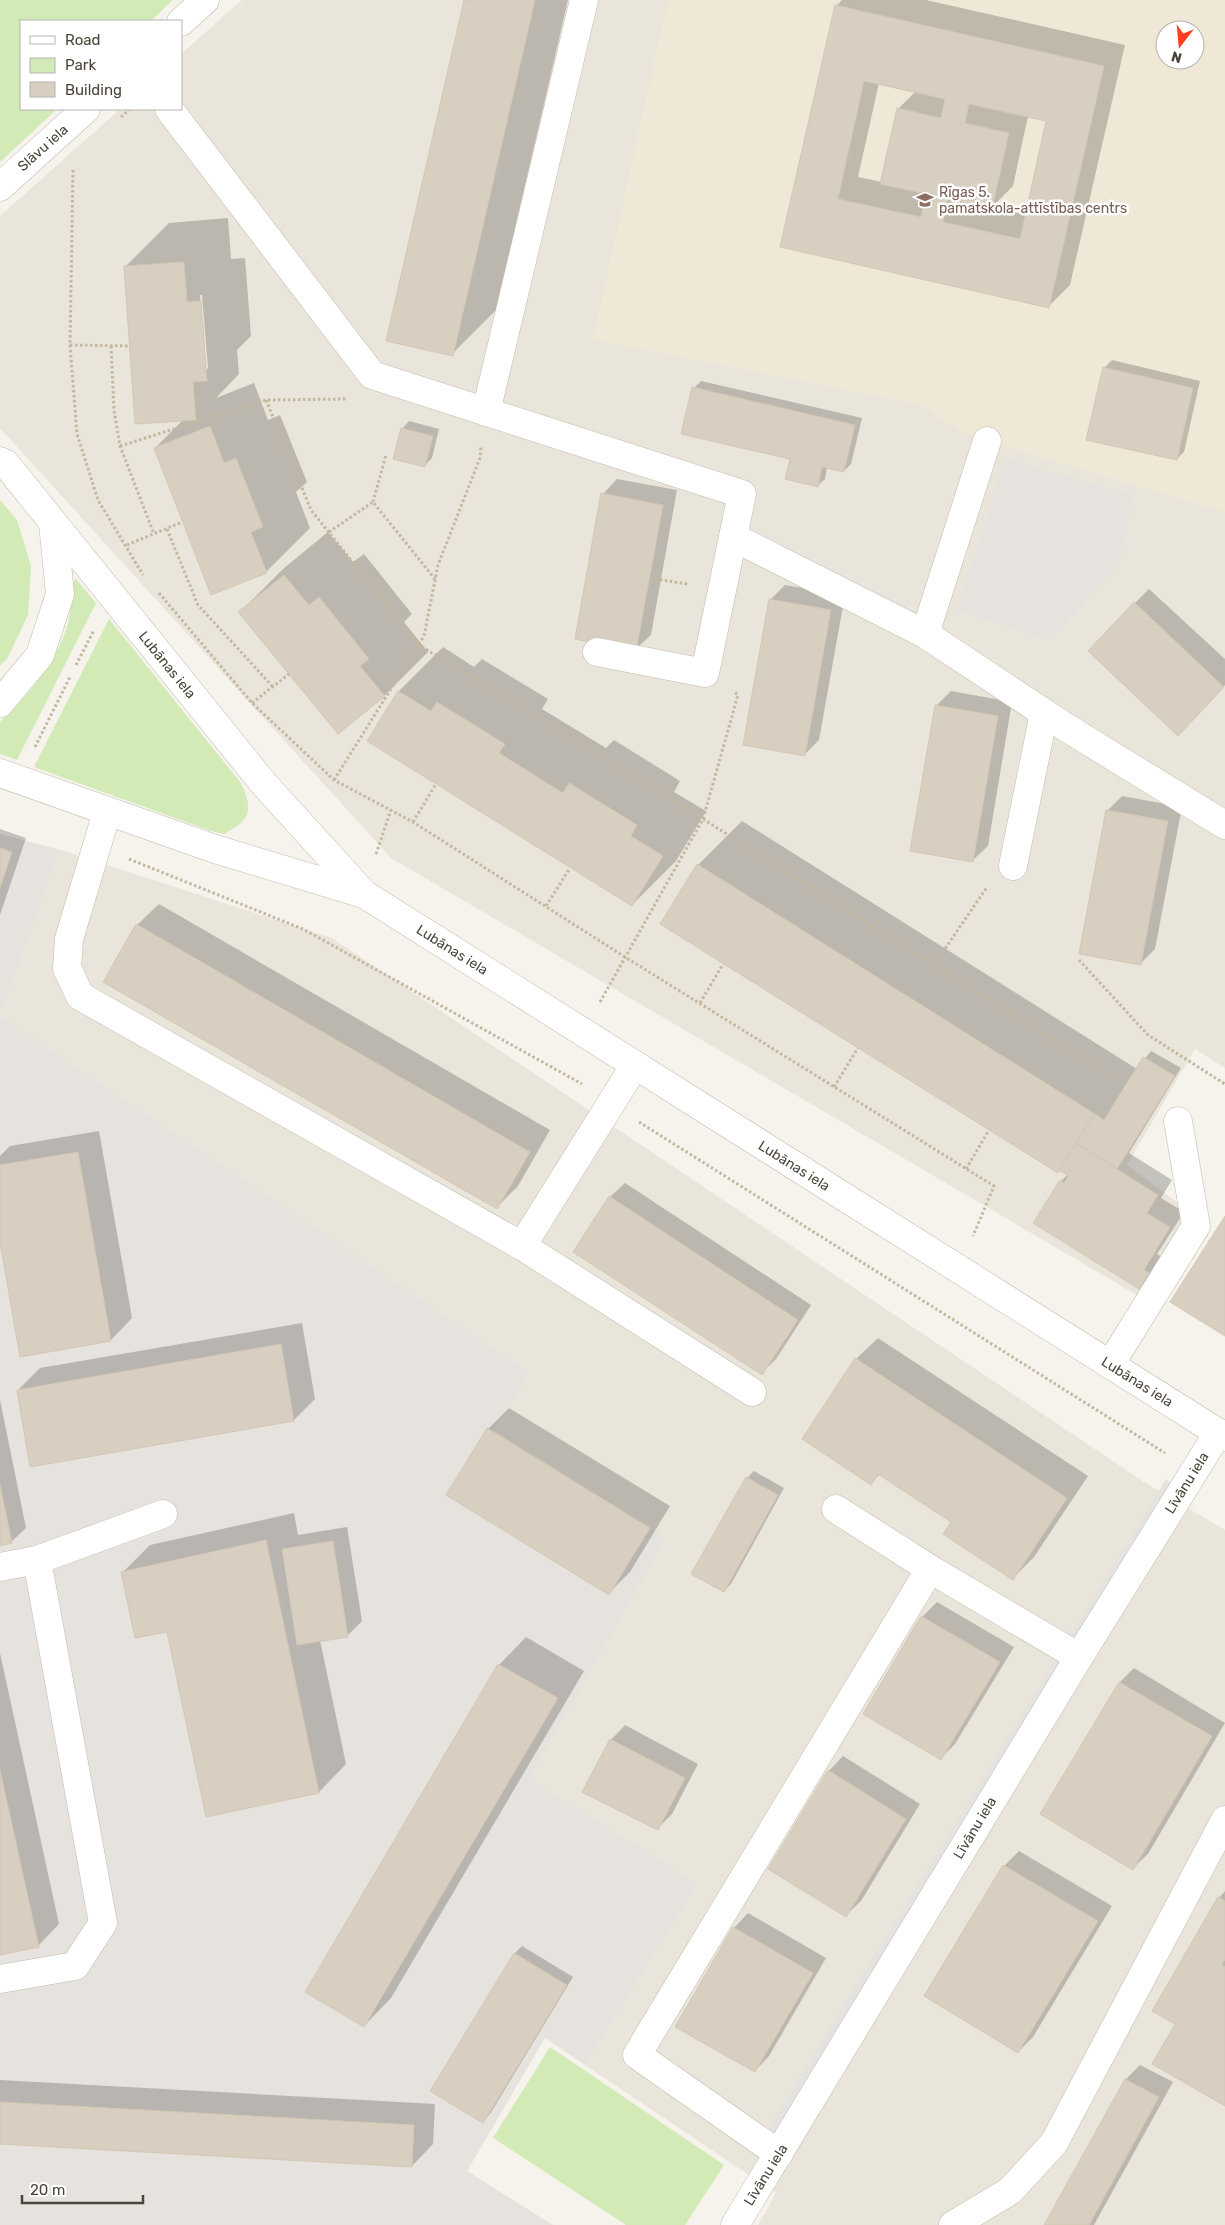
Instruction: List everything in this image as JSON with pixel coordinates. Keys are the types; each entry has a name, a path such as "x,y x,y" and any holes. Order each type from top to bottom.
{"street":[{"path":"182,21 205,0"},
{"path":"486,412 584,0"},
{"name":"Slāvu iela","path":"0,187 85,110"},
{"path":"170,110 372,375 742,494 705,672 597,652"},
{"path":"925,634 987,441"},
{"name":"Lubānas iela","path":"0,460 6,464 264,784 364,894 1221,1435"},
{"path":"0,703 40,655 60,594 53,523"},
{"path":"733,537 925,634 1044,713 1225,825"},
{"path":"1013,866 1044,713"},
{"name":"Lubānas iela","path":"0,773 215,850 364,894"},
{"path":"107,812 69,939 67,968 80,996 522,1246 752,1392"},
{"path":"522,1246 635,1066"},
{"path":"1110,1365 1196,1226 1178,1121"},
{"name":"Līvānu iela","path":"735,2225 1079,1657 1221,1435"},
{"path":"836,1509 930,1569 1079,1657"},
{"path":"0,1567 37,1560 163,1514"},
{"path":"0,1979 74,1966 103,1923 37,1560"},
{"path":"779,2154 637,2055 930,1569"},
{"path":"953,2225 1010,2191 1054,2143 1225,1820"}],"path":[{"path":"116,122 129,110"},
{"path":"73,161 70,345 77,434 98,500 127,545 144,576"},
{"path":"70,345 130,346"},
{"path":"111,346 114,410 120,446 154,534"},
{"path":"120,446 266,400 354,399 372,375"},
{"path":"266,400 311,510 419,645 703,819 1111,1077"},
{"path":"334,780 424,636 438,565 480,458 486,412"},
{"path":"329,532 373,502 386,455"},
{"path":"373,502 436,579"},
{"path":"127,545 182,522"},
{"path":"167,529 198,605 272,687"},
{"path":"157,591 252,703 334,780 413,822 625,957 994,1186 971,1240"},
{"path":"32,752 94,629"},
{"path":"598,1006 703,819 738,695 705,672"},
{"path":"252,703 289,674"},
{"path":"413,822 436,784"},
{"path":"934,965 992,880 1013,866"},
{"path":"546,906 570,868"},
{"path":"1079,960 1148,1035 1225,1084"},
{"path":"700,1003 723,964"},
{"path":"834,1087 858,1048"},
{"path":"966,1169 989,1130"}],"shaded area":[{"path":"242,0 1225,0 1225,1068 1195,1049 1127,1165 1189,1211 1142,1298 391,858 0,428 0,216 119,110 182,110 182,53"},
{"name":"Rīgas 5. pamatskola-attīstības centrs","path":"668,0 1225,0 1225,512 964,434 919,404 593,339"},
{"path":"1005,459 1133,495 1119,564 1050,641 957,611"},
{"path":"0,834 61,850 0,1015"},
{"path":"61,850 332,938 1144,1482 1225,1530 1225,2225 758,2225 776,2193 585,2065 699,1884 530,1778 667,1538 493,1430 531,1373 0,1015"},
{"path":"0,1015 531,1373 493,1431 667,1538 530,1778 699,1884 585,2065 545,2038 467,2171 553,2225 0,2225"},
{"path":"1166,1479 1175,1486 769,2147 760,2141"}],"green space":[{"path":"0,0 173,0 152,20 20,20 20,110 56,110 0,162"},
{"path":"0,500 17,520 31,566 28,615 7,659 0,665"},
{"path":"75,578 96,603 17,760 0,754 0,722 40,678 63,639 68,624"},
{"path":"109,619 240,782 248,807 245,819 233,829 224,834 211,831 34,767"},
{"path":"550,2047 724,2165 685,2225 626,2225 493,2138"}],"building":[{"path":"464,0 535,0 453,356 386,341"},
{"name":"Rīgas 5. pamatskola-attīstības centrs","path":"835,5 1104,66 1049,308 780,247","holes":["864,81 945,99 941,118 897,108 880,184 926,194 921,217 838,199","969,104 1046,121 1020,239 943,222 948,199 992,209 1009,133 965,123"]},
{"path":"184,262 187,302 201,301 207,381 193,382 196,420 135,424 124,266"},
{"path":"1103,367 1193,388 1177,460 1086,440"},
{"path":"692,387 855,425 844,472 822,467 818,487 785,479 790,459 681,434"},
{"path":"210,426 224,463 236,458 263,527 251,532 267,573 211,595 154,448"},
{"path":"401,428 433,436 425,467 393,459"},
{"path":"601,493 663,505 636,651 575,639"},
{"path":"284,575 309,605 319,597 369,659 360,666 385,696 338,734 238,612"},
{"path":"769,599 831,610 805,756 743,745"},
{"path":"1134,602 1224,687 1178,736 1088,651"},
{"path":"398,691 431,711 437,702 505,744 499,753 563,793 569,783 637,825 631,836 663,856 632,906 367,741"},
{"path":"935,705 998,716 973,862 910,851"},
{"path":"1106,810 1168,821 1141,965 1079,954"},
{"path":"0,848 12,852 0,888"},
{"path":"697,864 1095,1114 1058,1173 660,924"},
{"path":"136,924 530,1152 497,1209 103,982"},
{"path":"1143,1057 1175,1076 1117,1169 1076,1143 1095,1114 1104,1120"},
{"path":"1076,1143 1158,1195 1147,1213 1170,1227 1144,1270 1149,1273 1139,1289 1033,1223 1060,1180 1064,1183 1068,1176 1059,1170"},
{"path":"78,1152 111,1341 20,1357 0,1242 0,1165"},
{"path":"609,1196 798,1320 762,1375 573,1252"},
{"path":"1225,1216 1225,1336 1170,1302"},
{"path":"281,1344 294,1421 30,1467 17,1390"},
{"path":"855,1358 1067,1498 1013,1580 943,1534 951,1522 878,1474 871,1485 802,1439"},
{"path":"487,1428 650,1528 609,1595 446,1495"},
{"path":"746,1477 778,1495 724,1592 691,1574"},
{"path":"0,1485 12,1543 0,1546"},
{"path":"266,1540 319,1793 206,1817 167,1632 135,1638 121,1572"},
{"path":"333,1541 348,1637 297,1645 282,1549"},
{"path":"921,1616 1000,1662 941,1760 863,1714"},
{"path":"498,1664 558,1698 364,2027 305,1992"},
{"path":"1119,1682 1212,1736 1133,1870 1040,1814"},
{"path":"610,1739 685,1778 658,1830 582,1792"},
{"path":"0,1770 39,1947 0,1955"},
{"path":"828,1770 906,1819 846,1917 768,1869"},
{"path":"1003,1865 1098,1921 1018,2053 924,1996"},
{"path":"1218,1897 1225,1901 1225,1959 1222,1965 1225,1967 1225,2106 1152,2064 1175,2024 1152,2011"},
{"path":"733,1927 813,1973 755,2072 675,2027"},
{"path":"514,1953 567,1985 483,2123 430,2091"},
{"path":"1125,2079 1159,2097 1089,2225 1044,2225"},
{"path":"0,2102 414,2125 412,2167 0,2144"}],"place":[{"name":"Rīgas 5. pamatskola-attīstības centrs","path":"925,200"}]}
